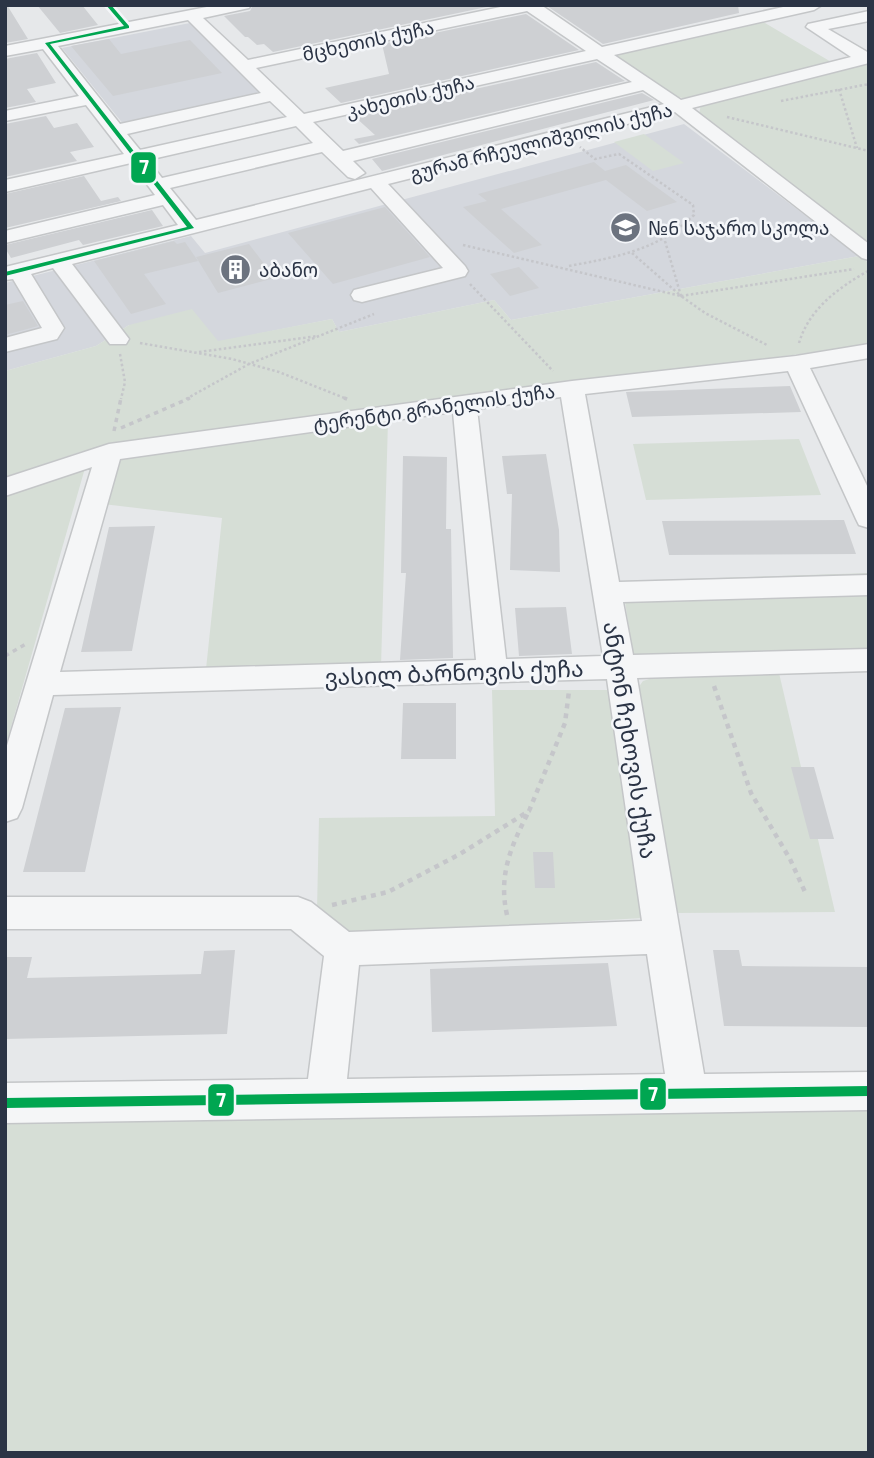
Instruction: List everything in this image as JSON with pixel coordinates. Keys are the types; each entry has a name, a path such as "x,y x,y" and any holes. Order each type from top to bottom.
{"street":[{"path":"108,5 127,27"},
{"path":"5,51 243,5"},
{"path":"530,5 679,106 869,254"},
{"name":"მცხეთის ქუჩა","path":"244,66 530,5"},
{"name":"კახეთის ქუჩა","path":"5,186 814,5"},
{"path":"191,15 333,151 390,198 457,271 362,295"},
{"path":"867,59 814,27 869,16"},
{"path":"5,345 49,334 53,328 13,275 191,228 47,43"},
{"name":"გურამ რჩეულიშვილის ქუჩა","path":"191,228 488,154 578,139 679,106 867,59"},
{"path":"5,237 162,191 333,151 462,129 646,84"},
{"path":"115,131 274,95"},
{"path":"5,117 90,99"},
{"path":"543,109 578,139"},
{"path":"462,129 488,154"},
{"path":"352,208 390,198"},
{"path":"212,223 223,237 235,238"},
{"path":"58,261 118,339"},
{"name":"ტერენტი გრანელის ქუჩა","path":"5,488 112,442 384,414 572,388 796,363 869,351"},
{"path":"796,363 869,519"},
{"name":"ანტონ ჩეხოვის ქუჩა","path":"572,388 620,668 687,1093"},
{"path":"464,403 492,671"},
{"path":"5,808 112,442"},
{"path":"607,592 869,585"},
{"name":"ვასილ ბარნოვის ქუჩა","path":"40,684 869,660"},
{"path":"5,913 298,912 343,949 663,937"},
{"path":"326,1098 343,949"},
{"path":"5,1103 869,1091"}],"path":[{"path":"777,102 869,84"},
{"path":"839,89 857,148"},
{"path":"715,115 869,151"},
{"path":"565,267 631,253 665,241 684,227 694,215 693,205 619,154 595,159 578,139"},
{"path":"665,241 681,296"},
{"path":"434,245 463,245 681,296 869,269"},
{"path":"631,253 705,313 746,332 796,363 802,328 853,280 869,269"},
{"path":"457,271 534,354 572,388"},
{"path":"112,442 249,364 362,321 391,304 411,283"},
{"path":"193,353 326,335"},
{"path":"112,442 125,382 118,339 279,372 384,414"},
{"path":"707,665 751,793 790,859 805,892"},
{"path":"514,943 501,895 505,859 529,811 565,723 572,669"},
{"path":"298,912 388,892 460,854 529,811"}],"shaded area":[{"path":"760,20 833,63 686,99 675,96 613,56 615,52"},
{"path":"190,23 262,93 124,125 62,48"},
{"path":"869,62 869,243 699,115 701,104"},
{"path":"684,124 859,256 511,320 494,300 339,332 332,319 217,342 129,325 96,346 5,371 5,283 191,236 205,253"},
{"path":"644,134 684,163 653,171 614,142"},
{"path":"859,256 869,263 869,345 126,442 80,452 5,477 5,371 96,346 129,325 192,309 218,341 332,319 339,332 494,300 511,320"},
{"path":"388,421 381,667 206,669 222,518 103,504 118,457"},
{"path":"799,439 821,495 646,500 633,444"},
{"path":"85,468 5,748 5,497"},
{"path":"869,573 869,649 633,656 622,581"},
{"path":"779,673 835,912 673,913 635,692 643,681 656,677"},
{"path":"492,690 608,690 643,918 353,934 317,910 319,818 495,816"},
{"path":"869,1107 869,1453 5,1453 5,1124"}],"building":[{"path":"7,5 28,39 5,43"},
{"path":"37,5 82,5 98,25 60,33"},
{"path":"253,5 496,5 273,52 264,44 257,45 245,37 224,16 250,11"},
{"path":"738,5 739,13 603,44 547,6"},
{"path":"526,14 579,50 341,103 325,88 389,74 382,44"},
{"path":"109,39 121,54 190,40 222,73 113,96 71,46"},
{"path":"37,53 56,83 27,89 36,102 5,108 5,59"},
{"path":"596,62 625,81 359,144 354,139 375,135 354,116"},
{"path":"642,93 654,100 382,171 372,159"},
{"path":"46,116 54,128 77,123 94,147 70,152 77,161 5,177 5,124"},
{"path":"594,162 605,171 626,165 677,202 647,211 606,180 501,209 542,245 514,253 463,207 487,201 478,194"},
{"path":"84,176 101,201 118,197 121,201 5,228 5,194"},
{"path":"385,207 430,257 333,284 288,233"},
{"path":"152,210 163,226 83,245 79,240 11,258 5,248 5,245"},
{"path":"174,241 177,244 185,242 198,261 144,274 166,304 131,314 94,261"},
{"name":"აბანო","path":"249,244 275,278 218,293 196,257"},
{"path":"519,267 539,288 510,296 490,274"},
{"path":"23,301 38,326 5,335 5,305"},
{"path":"790,386 801,412 632,417 626,392"},
{"path":"546,454 559,530 560,572 510,570 512,494 507,494 502,456"},
{"path":"403,456 447,457 446,529 451,529 453,658 400,660 406,573 401,573"},
{"path":"844,520 856,554 669,555 662,521"},
{"path":"155,526 132,651 81,652 109,527"},
{"path":"566,607 572,654 519,656 515,608"},
{"path":"403,703 456,703 456,759 401,759"},
{"path":"121,707 85,872 23,872 65,708"},
{"path":"791,767 814,767 834,839 810,839"},
{"path":"533,852 553,852 555,888 535,888"},
{"path":"235,950 227,1034 5,1039 5,957 32,957 27,978 201,974 204,951"},
{"path":"713,950 739,950 742,966 869,967 869,1027 724,1026"},
{"path":"608,963 617,1026 432,1032 430,969"}],"transit line":[{"name":"7","path":"5,274 191,228 47,43 127,27 108,5"},
{"name":"7","path":"5,1103 869,1091"}],"place":[{"name":"№6 საჯარო სკოლა","path":"625,227"},
{"name":"აბანო","path":"236,269"}]}
